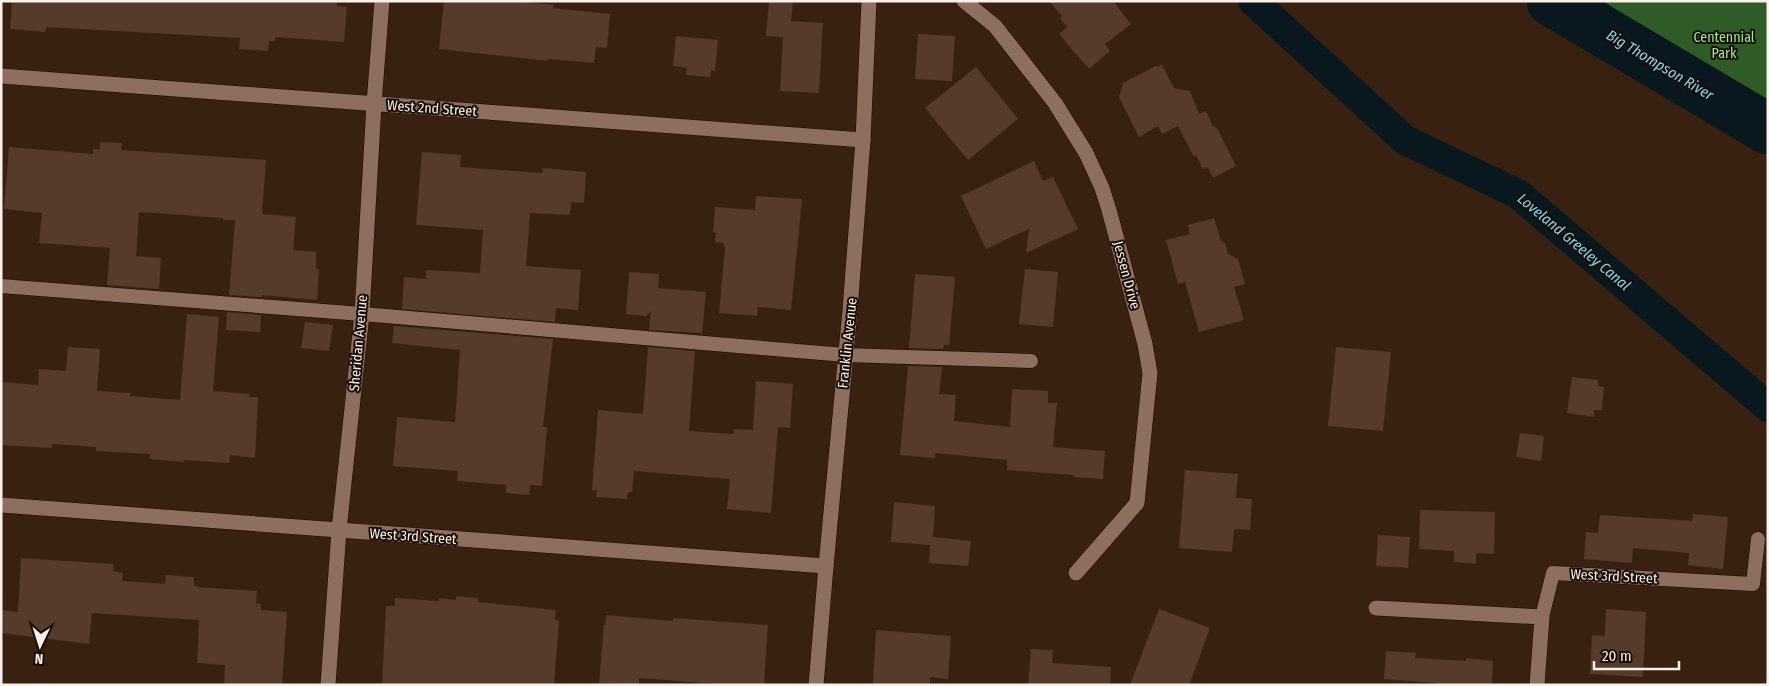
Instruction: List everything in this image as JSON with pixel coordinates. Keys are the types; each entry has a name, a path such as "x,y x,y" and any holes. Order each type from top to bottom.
{"street":[{"name":"Sheridan Avenue","path":"328,685 339,530 362,314 382,1"},
{"name":"Franklin Avenue","path":"816,685 863,140 870,1"},
{"name":"Jessen Drive","path":"964,1 995,26 1055,103 1086,153 1102,188 1109,210 1145,344 1150,373 1138,503 1076,574"},
{"name":"West 2nd Street","path":"1,76 863,140"},
{"name":"West 3rd Street","path":"1,505 826,566"},
{"path":"1376,608 1542,617 1537,685"}],"lane":[{"path":"1,286 362,314 845,355 1031,361"},
{"name":"West 3rd Street","path":"1542,617 1553,573 1753,584 1758,539"}],"green space":[{"name":"Centennial Park","path":"1566,1 1768,1 1768,122"}],"building":[{"path":"12,1 337,1 337,6 347,7 344,42 276,37 275,41 269,41 268,51 239,49 240,38 46,27 45,32 10,29"},
{"path":"444,1 515,1 554,5 553,8 610,14 607,48 596,47 594,63 548,59 548,61 439,49"},
{"path":"769,1 793,1 791,21 823,23 819,93 780,91 783,37 766,36"},
{"path":"1049,1 1113,1 1131,24 1105,44 1110,51 1089,69 1059,34 1067,27 1060,18 1062,16"},
{"path":"918,34 955,36 952,81 915,79"},
{"path":"676,36 718,40 715,71 711,70 710,77 686,75 687,68 673,66"},
{"path":"1162,65 1174,88 1190,91 1199,114 1206,111 1213,126 1217,128 1236,166 1213,178 1208,167 1203,169 1196,155 1194,157 1178,126 1162,134 1158,126 1139,137 1119,97 1123,83 1156,66"},
{"path":"976,67 1018,119 968,160 925,108"},
{"path":"100,142 122,143 121,150 266,160 262,214 296,217 293,250 316,252 316,269 319,269 317,300 262,295 262,297 229,295 235,220 139,212 136,256 161,258 159,289 107,285 110,248 39,243 42,213 4,209 9,147 93,154 93,149 100,150"},
{"path":"422,152 461,155 460,167 542,173 543,168 586,172 584,203 571,202 570,215 530,213 526,266 581,270 578,310 556,308 555,322 402,309 404,277 426,279 426,270 480,273 483,230 416,225"},
{"path":"1034,161 1043,181 1053,177 1078,229 1026,253 1029,229 986,249 961,196"},
{"path":"756,196 802,199 791,310 758,307 757,316 719,313 725,248 724,243 715,242 716,233 713,232 715,207 755,210"},
{"path":"1214,218 1221,241 1225,243 1228,254 1238,259 1245,284 1234,287 1244,320 1199,332 1185,282 1178,284 1166,240 1190,234 1188,225"},
{"path":"1025,269 1058,272 1053,327 1019,324"},
{"path":"629,272 659,274 658,288 706,292 702,333 649,330 651,311 646,316 626,314"},
{"path":"915,274 955,277 949,345 944,345 943,349 909,348"},
{"path":"227,312 261,315 260,332 226,330"},
{"path":"187,314 219,317 213,391 250,394 249,397 258,397 255,458 230,455 229,463 184,460 184,462 150,459 150,454 96,451 96,447 52,444 52,448 1,445 1,382 38,385 39,369 66,371 68,347 100,349 97,391 130,393 130,396 180,400"},
{"path":"305,322 333,325 329,351 301,348"},
{"path":"394,326 553,339 543,427 547,427 542,486 530,485 529,495 506,493 506,485 457,481 458,471 393,466 397,417 455,422 460,350 392,343"},
{"path":"648,347 695,351 689,431 733,434 734,429 753,430 756,381 793,384 790,428 778,427 771,513 727,509 730,479 634,471 632,492 628,492 627,499 596,497 597,490 592,490 598,410 643,414"},
{"path":"1336,347 1391,352 1383,431 1328,426"},
{"path":"908,366 942,367 939,394 956,395 954,421 1010,427 1012,389 1048,391 1048,403 1057,403 1053,447 1105,451 1103,479 1007,470 1007,460 935,453 935,458 900,455"},
{"path":"1572,377 1598,380 1598,386 1604,387 1602,410 1594,410 1594,417 1567,413"},
{"path":"1520,433 1544,436 1541,461 1516,457"},
{"path":"1185,470 1238,474 1236,498 1252,499 1250,530 1234,529 1232,552 1179,548"},
{"path":"894,502 935,506 933,537 971,541 968,566 929,563 930,545 891,542"},
{"path":"1420,510 1495,512 1494,554 1476,553 1476,564 1454,562 1454,551 1419,549"},
{"path":"1693,514 1728,517 1723,569 1688,565 1689,553 1633,548 1632,563 1584,559 1586,532 1598,533 1600,515 1692,521"},
{"path":"1378,535 1410,537 1408,568 1376,566"},
{"path":"21,558 113,564 113,571 123,573 122,581 165,584 166,575 194,577 194,586 197,587 257,591 256,603 261,604 261,610 287,612 282,685 224,685 225,665 197,663 199,620 92,613 89,644 1,633 1,610 18,612"},
{"path":"456,596 478,598 478,602 556,610 555,620 559,621 554,685 382,685 386,606 395,606 395,598 439,601 439,598 456,600"},
{"path":"1159,609 1210,628 1189,685 1130,685"},
{"path":"1606,609 1646,612 1643,677 1590,674 1592,635 1605,636"},
{"path":"606,615 673,621 673,618 768,625 764,685 732,685 639,678 639,685 599,683"},
{"path":"876,630 951,636 948,679 930,677 930,685 873,685"},
{"path":"1031,649 1053,650 1052,663 1111,667 1110,685 1028,685"},
{"path":"1386,651 1416,653 1415,658 1466,661 1466,658 1493,661 1492,685 1437,685 1437,683 1384,679"}],"waterway":[{"name":"Loveland Greeley Canal","path":"1253,1 1405,140 1518,194 1768,407"},
{"name":"Big Thompson River","path":"1552,1 1768,129"}]}
